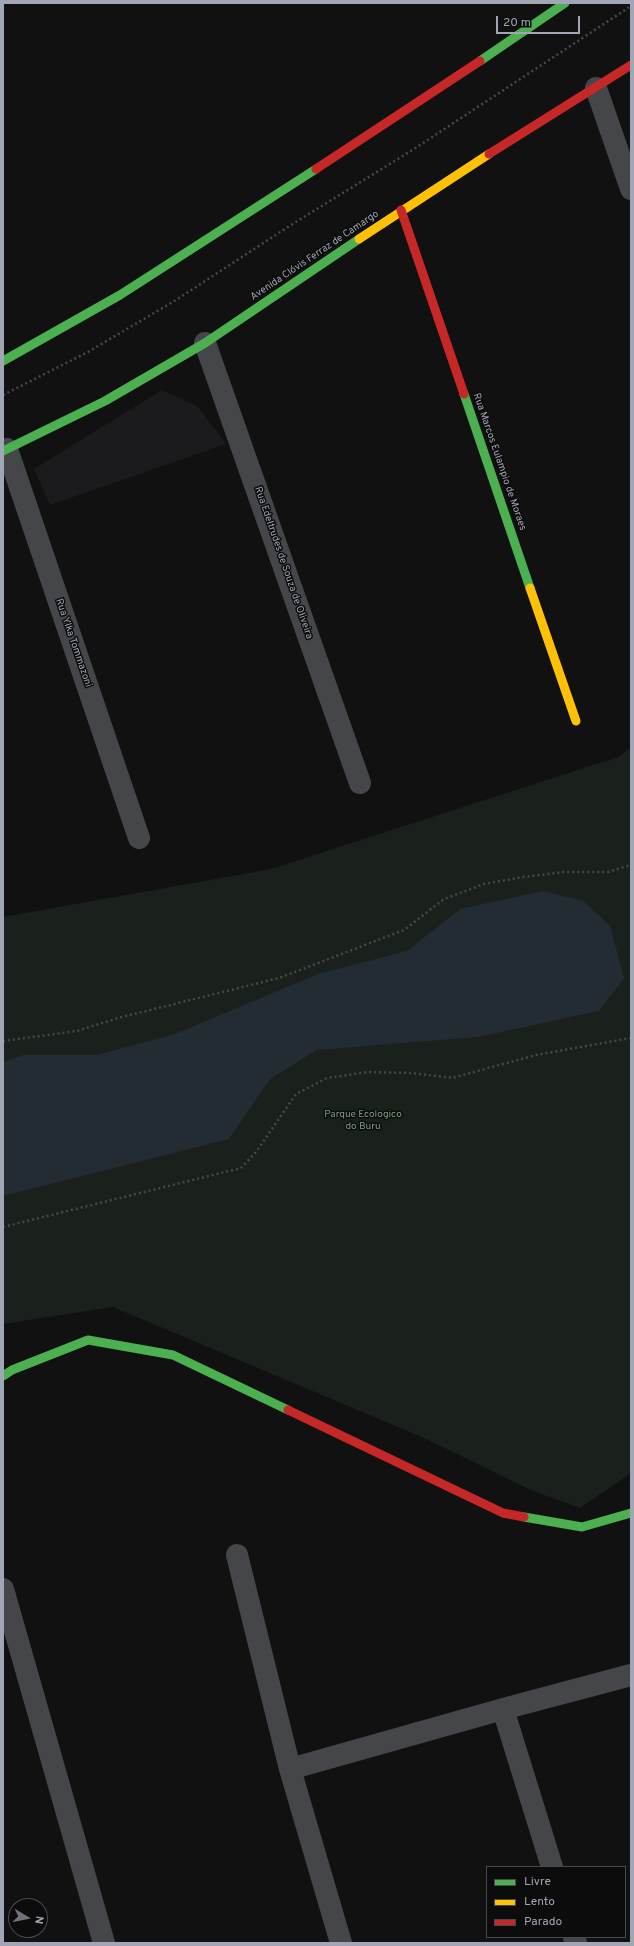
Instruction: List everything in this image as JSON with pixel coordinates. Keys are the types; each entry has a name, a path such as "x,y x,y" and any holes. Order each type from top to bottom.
{"main road":[{"path":"3,361 133,286 333,159 565,3"},
{"name":"Avenida Clóvis Ferraz de Camargo","path":"5,450 105,401 205,343 402,210 631,65"},
{"name":"Rua Marcos Eulampio de Moraes","path":"402,210 576,720"},
{"path":"3,1376 12,1370 88,1340 173,1356 504,1513 582,1527 631,1513"}],"street":[{"path":"596,88 631,189"},
{"name":"Rua Edeltrudes de Souza de Oliveira","path":"205,343 360,783"},
{"name":"Rua Ylka Tommazoni","path":"5,450 139,838"},
{"path":"237,1555 290,1769 341,1943"},
{"path":"3,1589 104,1943"},
{"path":"290,1769 503,1709 631,1676"},
{"path":"503,1709 552,1866"}],"path":[{"path":"3,396 88,352 176,300 291,225 414,149 631,6"},
{"path":"3,1041 77,1030 118,1018 279,978 366,946 404,930 444,899 484,884 564,872 608,872 631,866"},
{"path":"3,1227 241,1168 256,1152 296,1094 327,1078 368,1072 412,1073 452,1078 536,1055 631,1038"}],"shaded area":[{"path":"162,390 197,406 226,444 50,505 34,469"},
{"path":"543,891 584,901 610,926 624,978 599,1011 478,1037 317,1050 270,1079 229,1139 3,1196 3,1062 23,1055 97,1055 175,1034 318,974 407,951 460,909"}],"green space":[{"name":"Parque Ecologico do Buru","path":"631,748 631,1473 580,1508 533,1491 424,1438 113,1307 3,1324 3,917 271,869 618,757"}],"traffic: fast":[{"path":"480,61 565,3"},
{"path":"3,361 120,295 316,169"},
{"path":"3,451 105,401 205,343 359,239"},
{"path":"464,394 530,588"},
{"path":"3,1376 12,1370 88,1340 173,1355 288,1410"},
{"path":"524,1517 582,1527 631,1513"}],"traffic: slow":[{"path":"359,239 489,154"},
{"path":"530,588 576,721"}],"traffic: jam":[{"path":"316,169 480,61"},
{"path":"489,154 631,65"},
{"path":"401,210 464,394"},
{"path":"288,1410 503,1513 524,1517"}]}
